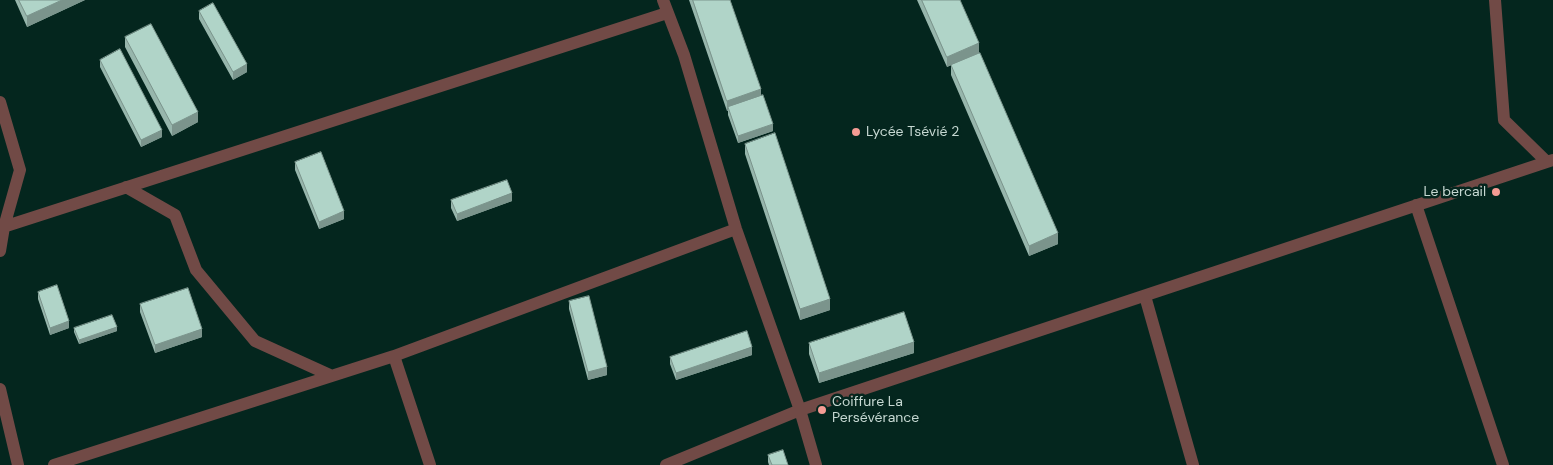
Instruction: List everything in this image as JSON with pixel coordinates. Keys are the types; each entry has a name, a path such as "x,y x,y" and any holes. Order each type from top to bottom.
{"street":[{"path":"663,0 684,55 736,229 800,410 816,465"},
{"path":"1495,0 1504,120 1550,161"},
{"path":"2,227 667,13"},
{"path":"0,102 20,170 2,227 0,251"},
{"path":"666,465 800,410 1550,161"},
{"path":"126,187 175,215 196,270 255,341 332,376"},
{"path":"1416,205 1503,465"},
{"path":"54,465 394,356 736,229"},
{"path":"1145,296 1193,465"},
{"path":"394,356 430,465"},
{"path":"0,389 18,465"}],"building":[{"path":"19,0 62,0 27,16"},
{"path":"693,0 730,0 761,89 727,101"},
{"path":"922,0 960,0 979,43 947,57"},
{"path":"213,3 247,64 233,72 199,11"},
{"path":"151,24 198,112 172,125 125,37"},
{"path":"120,49 162,130 141,140 100,60"},
{"path":"980,53 1058,233 1029,246 951,65"},
{"path":"763,95 773,124 738,136 728,107"},
{"path":"775,133 830,299 800,309 745,144"},
{"path":"321,152 344,211 319,222 295,162"},
{"path":"507,180 512,193 457,214 451,200"},
{"path":"57,285 69,321 50,328 38,292"},
{"path":"188,288 202,329 155,345 140,304"},
{"path":"589,296 607,367 588,372 569,301"},
{"path":"904,312 914,342 819,373 809,343"},
{"path":"112,315 117,327 79,340 74,328"},
{"path":"747,331 752,347 676,373 670,357"},
{"path":"783,450 788,465 772,465 768,455"}],"place":[{"name":"Lycée Tsévié 2","path":"856,132"},
{"name":"Le bercail","path":"1496,192"},
{"name":"Coiffure La Persévérance","path":"822,410"}]}
